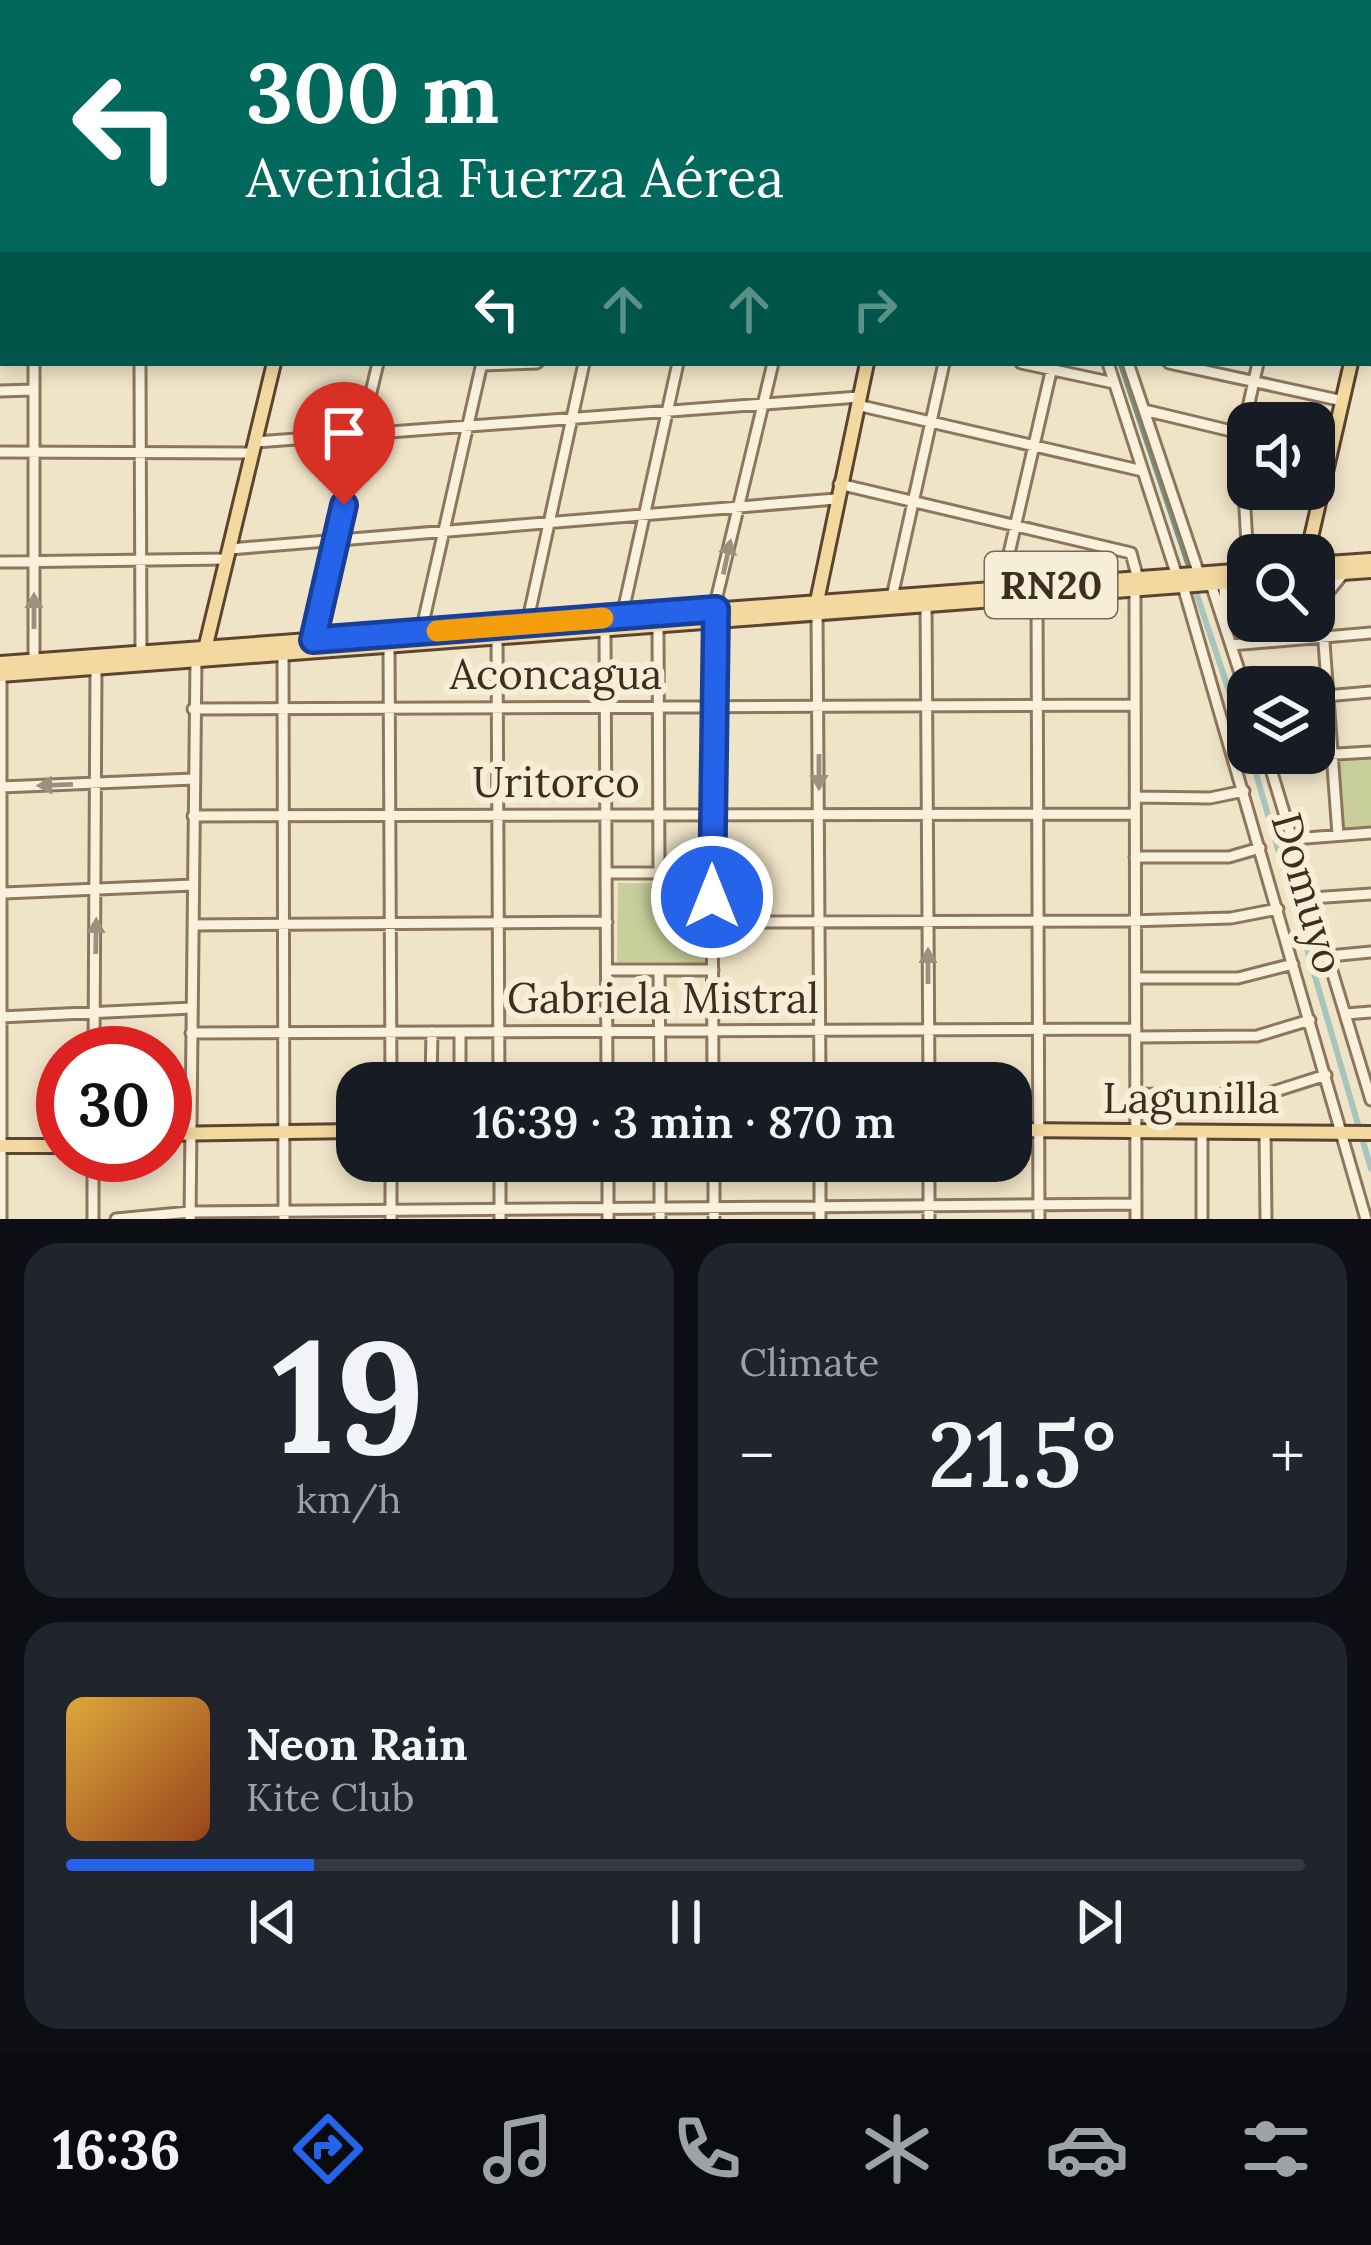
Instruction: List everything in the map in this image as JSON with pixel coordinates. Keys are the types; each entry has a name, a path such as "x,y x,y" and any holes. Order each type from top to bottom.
{"main road":[{"path":"196,659 206,647 273,366"},
{"path":"816,607 866,366"},
{"path":"1335,432 1350,366"},
{"path":"1335,563 1371,560"},
{"path":"1180,581 1227,569"},
{"path":"1335,574 1371,571"},
{"name":"RN20","path":"816,607 1001,588 1227,582"},
{"name":"RN20","path":"0,671 95,668 283,648 313,640 622,616 1037,596 1136,584"},
{"name":"RN20","path":"0,671 34,660 206,647 389,645 658,625 713,615"},
{"name":"Lagunilla","path":"1032,1130 1371,1133"},
{"path":"192,1133 336,1132"},
{"path":"1,1146 36,1146"}],"street":[{"path":"34,366 34,660"},
{"path":"140,366 141,652"},
{"path":"313,640 377,366"},
{"path":"421,632 482,366"},
{"path":"526,624 583,366"},
{"path":"622,616 677,366"},
{"path":"713,1062 713,615 772,366"},
{"path":"892,597 943,366"},
{"path":"1001,588 1052,366 1114,383"},
{"name":"Domuyo","path":"1109,366 1244,791 1366,1219"},
{"path":"1129,366 1199,574"},
{"path":"1183,366 1342,401"},
{"path":"1250,402 1257,366"},
{"path":"0,391 34,391"},
{"path":"0,452 140,453 254,447 468,424 764,402 858,401 931,423 1143,471"},
{"path":"1144,410 1227,430"},
{"path":"839,484 1135,557 1136,1219"},
{"path":"0,562 229,554 442,530 836,499"},
{"path":"1335,582 1344,573"},
{"path":"1217,583 1238,666"},
{"path":"1037,596 1039,1219"},
{"path":"926,599 928,1062"},
{"path":"816,607 820,1062"},
{"path":"658,625 659,873"},
{"path":"605,629 607,1062"},
{"path":"1335,636 1371,633"},
{"path":"497,637 499,1062"},
{"path":"1231,645 1266,642"},
{"path":"389,645 391,1062"},
{"path":"283,648 284,1215"},
{"path":"191,1026 196,659"},
{"path":"94,1026 95,668"},
{"path":"0,671 2,1219"},
{"path":"1335,695 1371,692"},
{"name":"Aconcagua","path":"193,710 1135,705"},
{"path":"1335,754 1371,752"},
{"name":"Domuyo","path":"1273,774 1371,1100"},
{"path":"1335,774 1338,836"},
{"path":"2,787 193,779"},
{"path":"1135,797 1210,798 1244,791"},
{"name":"Uritorco","path":"193,816 1135,814"},
{"path":"1293,839 1371,833"},
{"path":"1136,857 1229,857 1260,848"},
{"path":"607,873 712,873"},
{"path":"3,890 194,885"},
{"path":"1311,898 1371,894"},
{"path":"713,922 1231,918 1278,909"},
{"path":"193,925 607,922"},
{"path":"1329,956 1371,952"},
{"path":"1136,978 1238,978 1293,964"},
{"path":"607,970 712,970"},
{"path":"659,970 660,1062"},
{"path":"1,1017 192,1008"},
{"path":"1346,1014 1371,1012"},
{"name":"Gabriela Mistral","path":"192,1033 1038,1030 1257,1036 1310,1020"},
{"path":"431,1062 432,1032"},
{"path":"460,1032 460,1062"},
{"path":"1136,1094 1255,1096 1326,1075"},
{"path":"1202,1132 1202,1219"},
{"path":"1265,1132 1266,1219"},
{"path":"93,1182 93,1219"},
{"path":"190,1182 190,1215"},
{"path":"391,1182 391,1215"},
{"path":"500,1182 500,1215"},
{"path":"608,1182 608,1215"},
{"path":"660,1182 660,1215"},
{"path":"714,1182 714,1214"},
{"path":"820,1182 820,1213"},
{"path":"929,1182 929,1213"},
{"path":"116,1219 929,1213 1136,1204"}],"green space":[{"path":"1371,755 1371,828 1343,830 1338,757"},
{"path":"618,883 706,884 706,963 617,962"}],"waterway":[{"path":"1120,366 1187,565"},
{"path":"1197,595 1227,685"},
{"path":"1256,774 1371,1169"}],"slow traffic":[{"path":"437,631 603,618"}],"route":[{"path":"344,505 313,640 716,609 711,621 712,897"}]}
